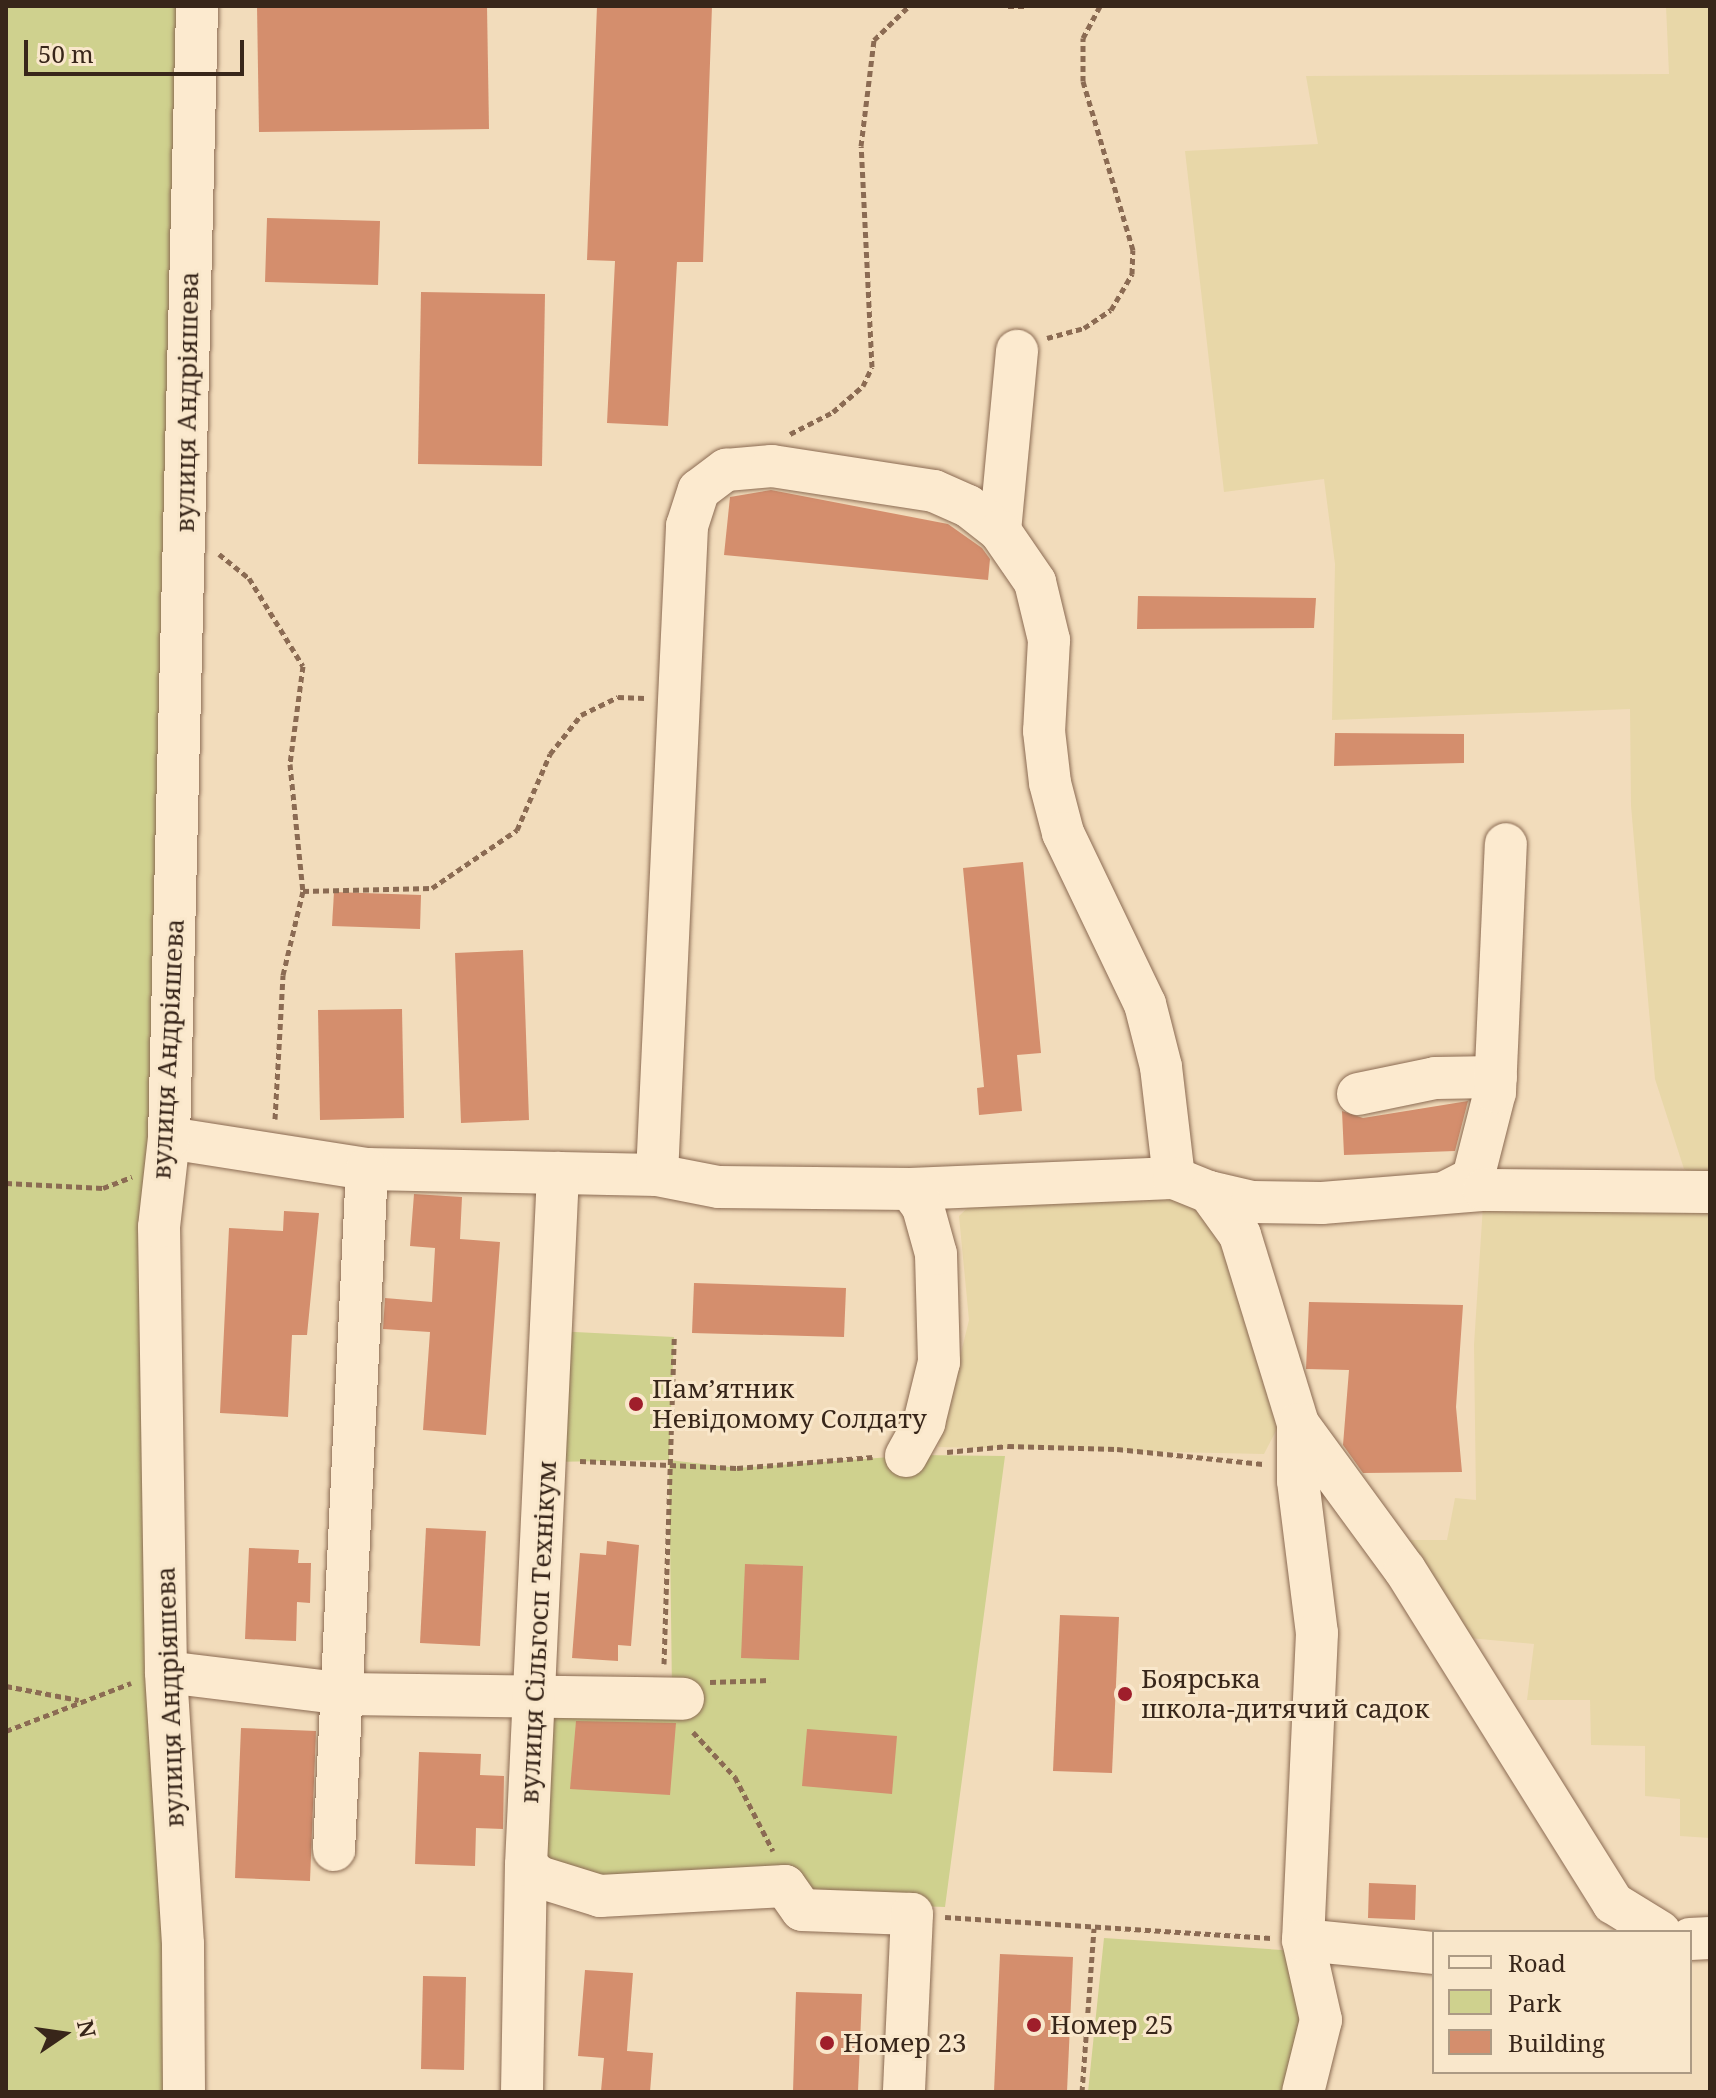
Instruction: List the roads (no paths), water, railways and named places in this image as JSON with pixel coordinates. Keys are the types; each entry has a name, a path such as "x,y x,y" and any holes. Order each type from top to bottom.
{"street":[{"name":"вулиця Андріяшева","path":"184,2092 183,1944 166,1672 166,1152 197,6"},
{"path":"1000,531 1017,351"},
{"path":"657,1175 687,526 699,490 726,470 772,466 934,491 968,506 1000,531 1035,582 1049,640 1044,731 1050,783 1063,833 1145,1004 1192,1185 1240,1235 1298,1424 1298,1481 1317,1633 1303,1940 1321,2020 1313,2072 1303,2092"},
{"path":"1448,1191 1473,1178 1496,1077 1506,844"},
{"path":"1358,1094 1435,1078 1496,1077"},
{"path":"166,1152 273,1154 367,1169 657,1175 719,1187 910,1189 1192,1185 1252,1202 1322,1203 1448,1191 1710,1192"},
{"path":"334,1850 345,1694 367,1169"},
{"name":"вулиця Сільгосп Технікум","path":"522,2092 526,1865 558,1173"},
{"path":"906,1456 924,1423 939,1362 936,1254 923,1207 910,1189"},
{"path":"1298,1424 1405,1570 1613,1903 1657,1930"},
{"path":"166,1672 345,1694 673,1698"},
{"path":"526,1865 539,1877 600,1896 785,1886 802,1910 912,1914 904,2092"},
{"path":"1303,1940 1432,1953"}],"place":[{"name":"Пам’ятник Невідомому Солдату","path":"636,1404"},
{"name":"Боярська школа-дитячий садок","path":"1125,1694"},
{"name":"Номер 25","path":"1034,2025"},
{"name":"Номер 23","path":"827,2043"}]}
